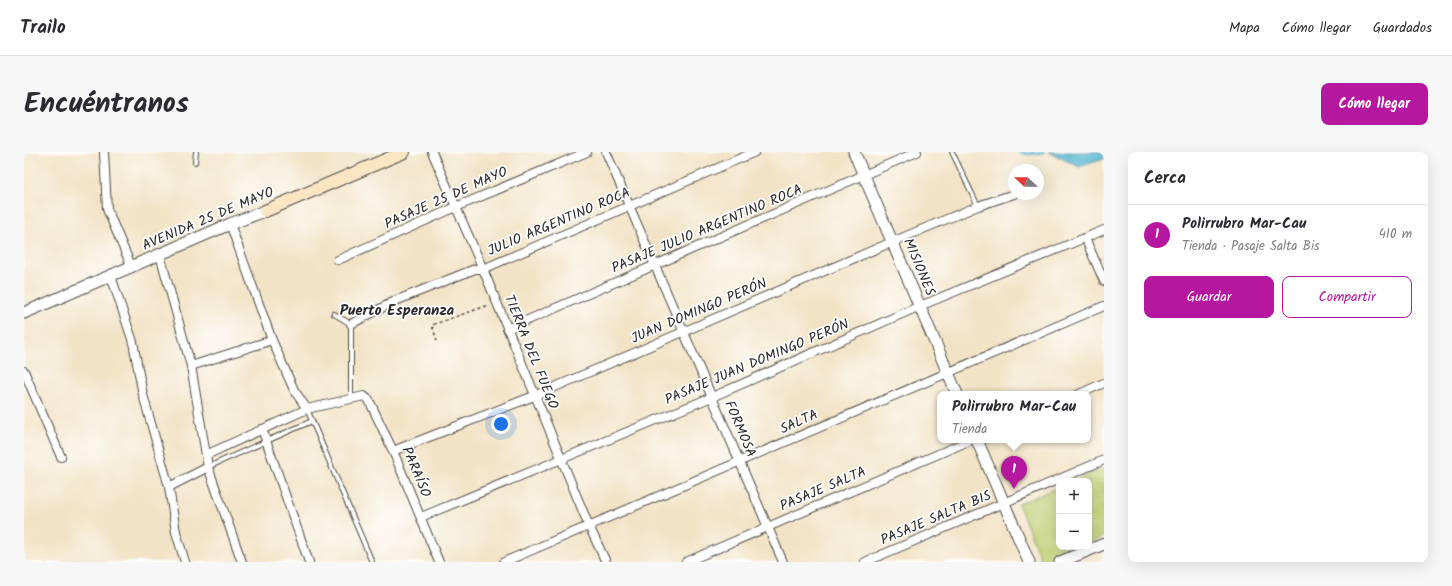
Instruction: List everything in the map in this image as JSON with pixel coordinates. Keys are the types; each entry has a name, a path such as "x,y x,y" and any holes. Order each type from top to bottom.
{"main road":[{"name":"AVENIDA 25 DE MAYO","path":"265,211 404,152"}],"street":[{"path":"104,152 107,209 132,268"},
{"name":"TIERRA DEL FUEGO","path":"432,152 483,269 534,396 562,459 589,526 606,562"},
{"name":"PASAJE 25 DE MAYO","path":"338,260 587,152"},
{"name":"FORMOSA","path":"606,152 783,562"},
{"name":"JULIO ARGENTINO ROCA","path":"352,324 395,301 475,269 483,269 755,152"},
{"name":"MISIONES","path":"854,152 956,391"},
{"name":"PASAJE JULIO ARGENTINO ROCA","path":"507,329 917,152"},
{"name":"JUAN DOMINGO PERÓN","path":"393,451 534,396 892,242 978,206 1008,196"},
{"name":"AVENIDA 25 DE MAYO","path":"24,313 132,268 230,224 265,211"},
{"path":"230,224 272,340 294,390 307,409"},
{"name":"PASAJE JUAN DOMINGO PERÓN","path":"421,517 712,397 920,306 1104,230"},
{"path":"1085,238 1104,281"},
{"path":"160,255 191,366 208,467 242,562"},
{"path":"111,276 133,342 143,395 169,487 176,532 185,562"},
{"name":"SALTA","path":"504,562 1104,306"},
{"path":"191,366 272,340"},
{"path":"24,371 61,457"},
{"path":"1086,391 1104,383"},
{"name":"PARAÍSO","path":"351,398 364,396 369,400 393,451 439,562"},
{"path":"206,455 307,409 351,398"},
{"path":"262,429 309,562"},
{"name":"PASAJE SALTA","path":"686,562 964,443"},
{"path":"978,443 1029,562"},
{"name":"PASAJE SALTA BIS","path":"865,562 1004,504 1104,460"},
{"path":"169,487 208,467"},
{"path":"1060,562 1104,544"}],"lane":[{"path":"195,162 196,152"},
{"path":"952,152 978,206"},
{"path":"334,314 352,324 351,398"},
{"path":"307,409 372,562"},
{"path":"208,467 312,421"}],"path":[{"path":"437,342 432,325 496,302"}],"green space":[{"path":"1104,468 1104,537 1092,542 1092,478 1081,478"},
{"path":"1056,488 1056,550 1074,550 1047,562 1042,562 1018,504"}],"water":[{"path":"1049,152 1104,152 1104,159 1079,167"}],"waterway":[{"path":"1020,152 1027,154 1044,152"}],"place":[{"name":"Polirrubro Mar-Cau","path":"1014,489"}],"district":[{"name":"Puerto Esperanza","path":"397,311"}]}
